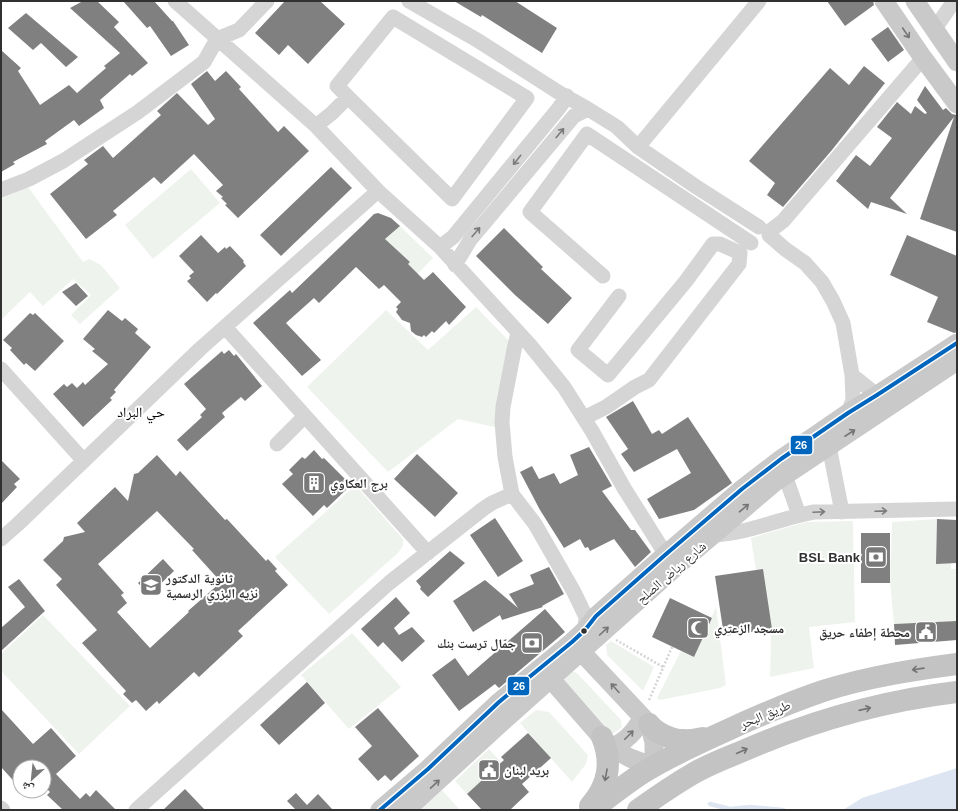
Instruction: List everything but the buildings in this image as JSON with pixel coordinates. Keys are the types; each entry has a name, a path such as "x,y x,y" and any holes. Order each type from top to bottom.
{"highway":[{"name":"طريق البحر","path":"592,810 642,773 677,753 748,721 823,691 864,680 914,670 957,664"},
{"name":"طريق البحر","path":"638,810 694,772 760,743 810,724 859,710 957,692"},
{"path":"644,719 651,727 667,736 684,741 718,735"},
{"path":"586,810 604,786 607,775 606,742"},
{"path":"638,810 654,767 664,770 706,767"}],"main road":[{"path":"884,1 957,104"},
{"path":"915,1 957,62"},
{"name":"شارع رياض الصلح","path":"406,810 579,641 596,616 665,555 763,472 848,413 957,342"},
{"name":"شارع رياض الصلح","path":"579,641 606,630 712,535 775,482 957,361"},
{"path":"545,673 606,742 630,758 654,767 654,742 644,719 579,641"},
{"name":"شارع رياض الصلح","path":"380,810 428,769 499,702 545,673"},
{"path":"606,742 614,746 629,737 644,719"}],"street":[{"path":"175,1 316,126 378,191 440,247 543,360 564,387 584,418 665,555"},
{"path":"1,190 29,179 63,161 138,112 204,62 217,39 239,30 267,1"},
{"path":"409,1 477,40 558,92 617,127 638,147 695,186 758,237"},
{"path":"638,147 760,1"},
{"path":"934,30 954,1"},
{"path":"393,17 527,98 452,199 348,97 337,86 393,17"},
{"path":"584,418 606,407 636,387 731,263 734,257 758,237 783,221 923,58"},
{"path":"440,247 453,237 559,108 566,96"},
{"path":"316,126 348,97"},
{"path":"455,265 470,240 574,116 588,109"},
{"path":"603,276 530,212 587,134 758,237 785,249 805,264 822,282 843,323 852,375 853,400 848,413"},
{"path":"1,539 200,349 378,191"},
{"path":"619,296 578,350 608,375 686,281 713,244 758,237"},
{"path":"225,327 428,553"},
{"path":"518,332 514,345 503,407 502,422 505,457 512,494 535,524 574,592 586,617 579,641"},
{"path":"1,369 84,461"},
{"path":"852,375 877,395"},
{"path":"277,444 306,416"},
{"path":"829,446 842,512"},
{"path":"785,476 799,515"},
{"path":"136,810 389,583 488,506 512,494"},
{"path":"712,535 738,532 814,512 957,509"}],"path":[{"path":"606,630 614,639 663,667"},
{"path":"644,719 672,647"}],"shaded area":[{"path":"191,169 220,203 153,259 125,225"},
{"path":"28,187 83,262 89,259 101,265 120,288 80,324 71,315 91,295 73,279 43,306 30,292 1,320 1,199"},
{"path":"400,226 433,258 409,283 408,264 410,262 398,251 381,243"},
{"path":"476,307 511,343 499,428 458,419 388,472 307,387 386,310 428,350"},
{"path":"357,487 403,539 403,546 398,553 329,614 275,557 349,491"},
{"path":"937,519 936,563 951,563 951,569 957,569 957,621 894,624 890,582 892,522"},
{"path":"853,521 855,622 809,627 814,668 770,677 771,631 755,565 751,538 806,522"},
{"path":"716,607 726,685 720,688 660,700 657,698 681,651 694,657"},
{"path":"43,615 130,706 79,754 1,671 1,654"},
{"path":"352,633 401,687 349,729 301,675"},
{"path":"611,641 654,667 643,691 607,655 606,645"},
{"path":"570,672 575,672 578,674 621,720 622,727 614,733 609,732 563,682"},
{"path":"536,710 549,712 588,755 586,764 572,782 520,723"},
{"path":"489,749 502,763 467,794 455,781"},
{"path":"957,768 957,810 843,810 862,798"},
{"path":"442,790 460,810 419,810"}],"waterway":[{"path":"710,804 730,809 750,807 783,810"}],"transit line":[{"name":"26","path":"380,810 428,769 499,702 572,642 585,630 596,616 742,489 781,459 848,413 957,343"}],"place":[{"name":"برج العكاوي","path":"314,483"},
{"name":"BSL Bank","path":"876,557"},
{"name":"ثانوية الدكتور نزيه البزري الرسمية","path":"151,585"},
{"name":"مسجد الزعتري","path":"698,628"},
{"name":"محطة إطفاء حريق","path":"926,632"},
{"name":"جمّال ترست بنك","path":"532,643"},
{"name":"بريد لبنان","path":"489,770"}],"district":[{"name":"حي البراد","path":"141,412"}]}
